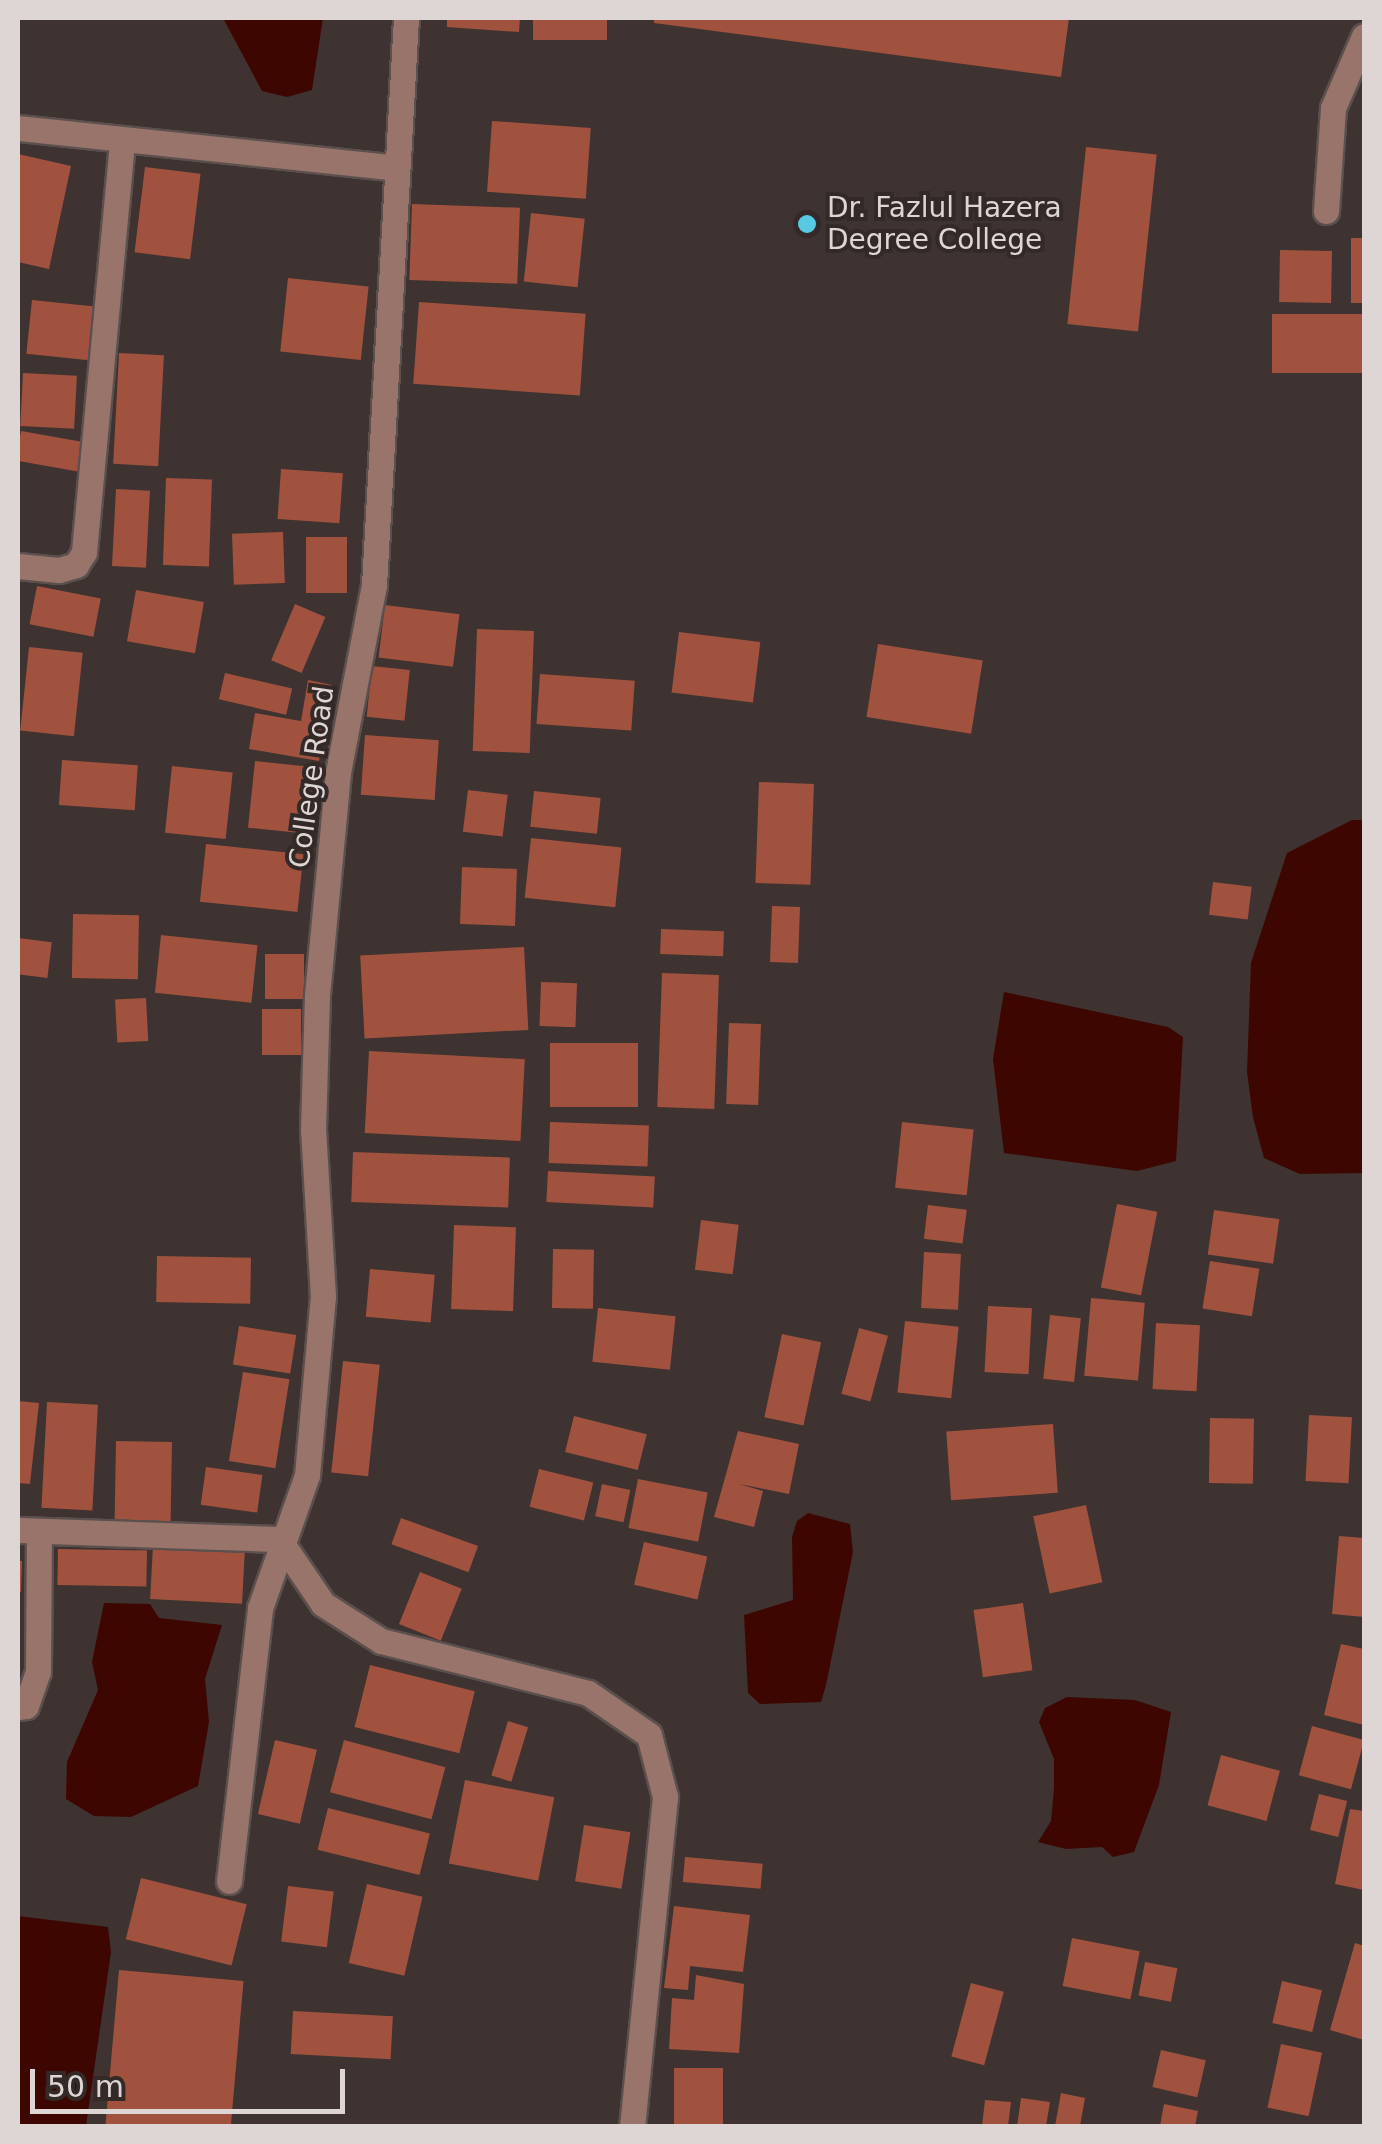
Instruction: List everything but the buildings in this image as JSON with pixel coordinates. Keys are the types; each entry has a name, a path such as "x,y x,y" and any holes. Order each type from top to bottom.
{"street":[{"name":"College Road","path":"229,1881 260,1608 280,1539 308,1474 323,1296 314,1130 318,995 338,772 374,585 406,18"},
{"path":"1326,212 1333,108 1364,36"},
{"path":"18,128 396,168"},
{"path":"18,566 59,570 76,565 84,552 122,140"},
{"path":"18,1707 26,1706 38,1672 28,1533 280,1539 323,1604 381,1641 588,1693 649,1735 665,1797 632,2126"}],"shaded area":[{"path":"223,18 323,18 312,90 287,97 262,91"},
{"path":"1352,820 1364,820 1364,1173 1300,1174 1264,1158 1253,1117 1247,1072 1251,963 1287,853"},
{"path":"1004,992 1168,1027 1183,1037 1176,1161 1137,1171 1004,1153 993,1059"},
{"path":"808,1513 850,1524 853,1552 826,1685 821,1702 760,1704 748,1693 744,1615 793,1600 792,1537 797,1521"},
{"path":"104,1603 150,1604 159,1618 222,1625 205,1679 209,1722 198,1786 131,1817 94,1816 66,1799 67,1762 98,1690 92,1662"},
{"path":"1067,1697 1135,1700 1171,1712 1159,1785 1134,1852 1113,1857 1102,1847 1066,1849 1038,1842 1051,1821 1054,1788 1054,1759 1039,1722 1045,1708"},
{"path":"18,1916 108,1927 111,1952 86,2126 18,2126"}],"place":[{"name":"Dr. Fazlul Hazera Degree College","path":"807,224"}]}
